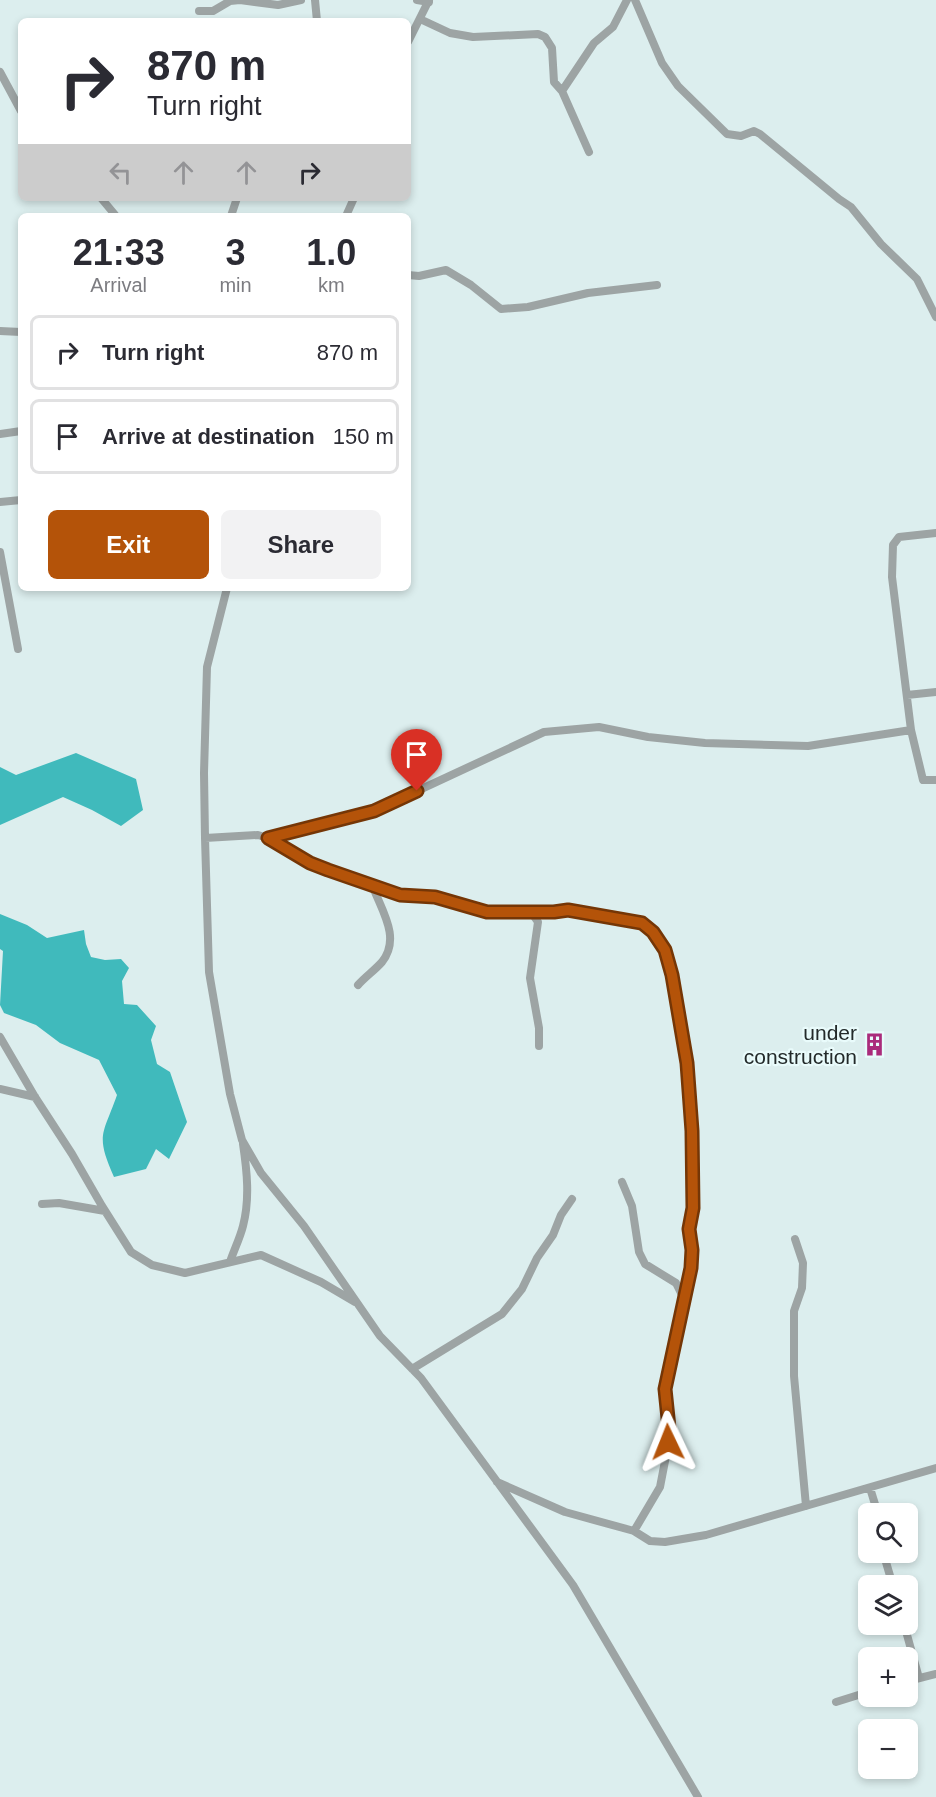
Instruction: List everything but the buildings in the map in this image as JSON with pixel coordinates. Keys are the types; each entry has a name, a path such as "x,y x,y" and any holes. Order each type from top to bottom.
{"street":[{"path":"200,11 213,11 230,1 240,0 278,5 301,0"},
{"path":"315,0 317,18"},
{"path":"411,36 429,1 417,0"},
{"path":"562,91 594,43 613,27 627,0"},
{"path":"635,0 662,63 678,86 727,134 741,136 754,131 760,134 851,207 881,244 917,279 936,317"},
{"path":"420,19 450,33 473,37 538,34 545,37 554,53 554,82 562,91 589,152"},
{"path":"0,72 18,105"},
{"path":"104,201 114,213"},
{"path":"411,275 419,276 446,270 471,285 501,309 528,307 588,293 657,285"},
{"path":"0,331 18,332"},
{"path":"0,434 18,431"},
{"path":"0,502 18,500"},
{"path":"936,533 899,537 893,545 892,577 911,730 923,780 936,780"},
{"path":"0,552 18,649"},
{"path":"226,591 207,667 204,773 209,972 246,1171 247,1201 243,1225 230,1262"},
{"path":"907,695 936,692"},
{"path":"268,838 374,811 543,732 599,727 648,737 705,743 808,746 911,730"},
{"path":"205,838 258,835 268,838 310,863 345,878 400,895 435,897 487,912 568,910 642,923 653,932 665,950 672,975 687,1063 692,1131 693,1208 689,1229 692,1250 685,1301 671,1354 665,1389 669,1428 660,1487 634,1531"},
{"path":"358,986 382,962 391,943 388,920 374,887"},
{"path":"531,912 538,922 531,978 539,1028 539,1046"},
{"path":"0,1037 131,1252 152,1265 185,1273 261,1256 321,1281 359,1304"},
{"path":"0,1089 35,1097"},
{"path":"242,1140 261,1173 304,1226 380,1336 421,1378 573,1586 698,1797"},
{"path":"622,1182 632,1206 639,1252 645,1264 676,1283 685,1301"},
{"path":"412,1369 502,1314 522,1289 537,1258 554,1235 561,1215 572,1198"},
{"path":"42,1204 59,1203 105,1211"},
{"path":"795,1239 803,1263 802,1288 794,1311 794,1365 806,1506"},
{"path":"496,1481 565,1512 634,1531 650,1541 664,1542 706,1535 936,1468"},
{"path":"870,1488 875,1503"},
{"path":"907,1635 919,1678 936,1674"},
{"path":"836,1702 858,1695"}],"water":[{"path":"76,753 136,779 143,810 121,826 63,797 0,825 0,767 16,775"},
{"path":"0,914 27,925 47,938 84,930 91,957 105,960 121,959 129,968 122,981 124,1004 137,1005 156,1026 151,1040 157,1064 170,1072 187,1122 169,1159 156,1149 146,1169 114,1177 104,1152 103,1135 117,1095 99,1060 60,1043 36,1025 4,1013 0,1005 3,951 0,949"}],"place":[{"name":"under construction","path":"875,1045"}],"route":[{"path":"417,791 374,811 268,838 310,863 345,878 400,895 435,897 487,912 568,910 642,923 653,932 665,950 672,975 687,1063 692,1131 693,1208 689,1229 692,1250 688,1290 671,1354 665,1389 668,1442"}]}
